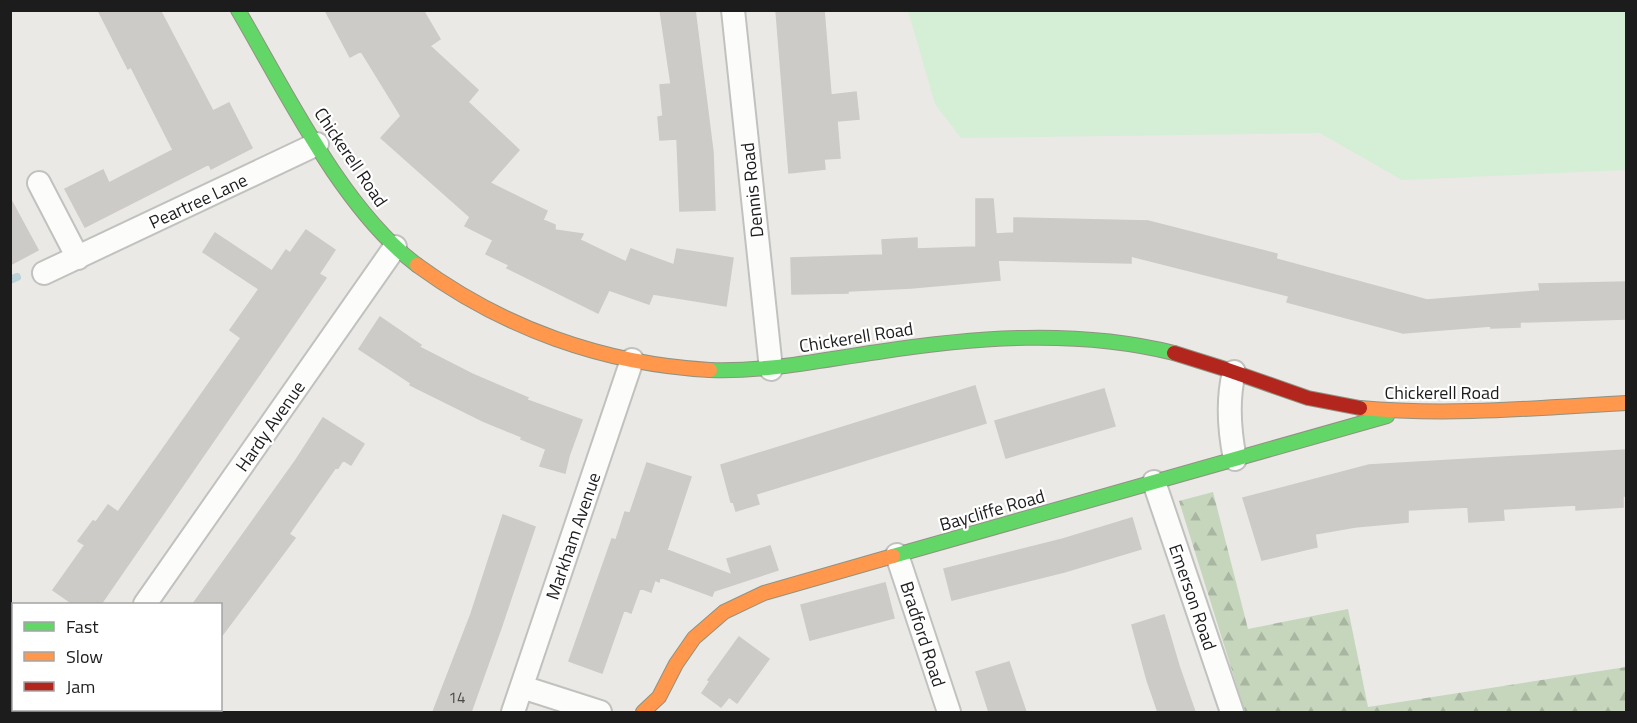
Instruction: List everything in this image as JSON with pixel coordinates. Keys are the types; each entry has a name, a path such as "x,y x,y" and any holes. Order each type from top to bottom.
{"main road":[{"name":"Chickerell Road","path":"238,10 317,144 353,198 395,247 457,293 515,324 596,353 676,367 724,371 771,369 932,344 974,340 1097,341 1160,350 1210,363 1266,385 1322,402 1399,413 1463,412 1626,403"},
{"name":"Baycliffe Road","path":"643,712 655,704 675,665 706,623 737,603 764,593 1399,413"}],"street":[{"name":"Dennis Road","path":"733,10 771,369"},
{"name":"Peartree Lane","path":"44,273 317,144"},
{"path":"39,183 78,258"},
{"name":"Hardy Avenue","path":"146,603 395,247"},
{"name":"Markham Avenue","path":"513,712 632,360"},
{"path":"1234,372 1229,393 1231,438 1235,459"},
{"name":"Emerson Road","path":"1154,482 1232,712"},
{"name":"Bradford Road","path":"897,555 949,712"},
{"path":"522,687 600,712"}],"green space":[{"path":"908,11 1626,11 1626,170 1402,180 1320,133 961,138 935,104"},
{"path":"1213,492 1248,629 1348,609 1368,707 1626,667 1626,712 1245,712 1179,501"}],"building":[{"path":"98,10 160,10 213,111 229,103 252,148 211,169 209,164 85,227 65,189 103,170 109,183 173,150 131,67 128,69"},
{"path":"325,10 423,10 440,39 430,46 478,90 468,102 519,150 490,183 547,211 543,220 555,225 555,230 583,234 580,240 626,262 631,249 674,265 677,249 733,258 726,306 653,294 649,304 609,290 598,313 507,268 509,265 486,254 493,240 465,226 470,217 381,138 401,116 361,51 350,57"},
{"path":"660,10 695,10 713,152 715,210 680,211 677,139 660,140 658,117 663,116 660,85 671,84"},
{"path":"776,10 824,10 831,95 856,92 859,119 837,121 840,158 824,159 825,169 789,173"},
{"path":"10,198 38,250 10,265"},
{"path":"976,199 993,199 996,234 1014,233 1014,218 1148,221 1277,254 1276,259 1427,300 1540,291 1539,284 1626,282 1626,319 1520,322 1520,327 1491,328 1491,326 1403,333 1287,302 1289,296 1131,256 1131,263 998,260 1000,280 848,291 848,293 792,294 791,258 883,255 882,240 917,238 917,249 976,247"},
{"path":"306,230 335,250 319,274 326,278 102,603 72,603 53,590 85,545 78,541 108,505 118,512 241,338 230,330 259,289 203,252 215,233 272,271 286,250 290,253"},
{"path":"380,317 421,345 419,347 472,374 528,398 527,400 582,420 565,473 540,466 546,449 410,385 411,383 359,349"},
{"path":"975,386 986,423 756,494 759,504 736,511 733,501 731,502 721,465"},
{"path":"1104,389 1115,426 1006,458 995,421"},
{"path":"323,418 364,444 351,465 343,460 338,468 336,467 289,534 295,538 222,635 222,603 194,603 296,460"},
{"path":"1626,450 1626,496 1623,496 1623,507 1576,510 1576,505 1503,509 1504,520 1469,522 1468,507 1408,510 1408,522 1355,527 1315,534 1317,547 1262,560 1243,498 1369,465"},
{"path":"647,463 691,477 667,550 732,575 727,559 770,546 778,570 714,591 712,596 660,577 659,582 655,580 651,592 640,588 631,613 624,610 602,673 569,661 612,539 616,540 625,512 630,513"},
{"path":"503,515 535,527 501,628 471,712 433,712 471,614"},
{"path":"1132,518 1141,549 1064,572 952,600 944,569 1063,539"},
{"path":"885,583 894,618 810,640 801,605"},
{"path":"1164,615 1195,712 1158,712 1147,680 1132,625"},
{"path":"739,637 769,659 737,703 729,697 721,707 702,693 710,681 708,680"},
{"path":"1009,662 1026,712 989,712 976,672"}],"waterway":[{"path":"10,280 17,277"}],"traffic: fast":[{"path":"238,10 296,111 340,181 364,213 417,265"},
{"path":"710,370 773,367 989,339 1063,338 1137,345 1174,353"},
{"path":"893,556 1387,416"}],"traffic: slow":[{"path":"417,265 484,307 556,339 631,360 710,370"},
{"path":"1360,408 1460,411 1626,403"},
{"path":"643,712 659,697 676,664 694,638 724,612 764,593 893,556"}],"traffic: jam":[{"path":"1174,353 1308,398 1360,408"}]}
